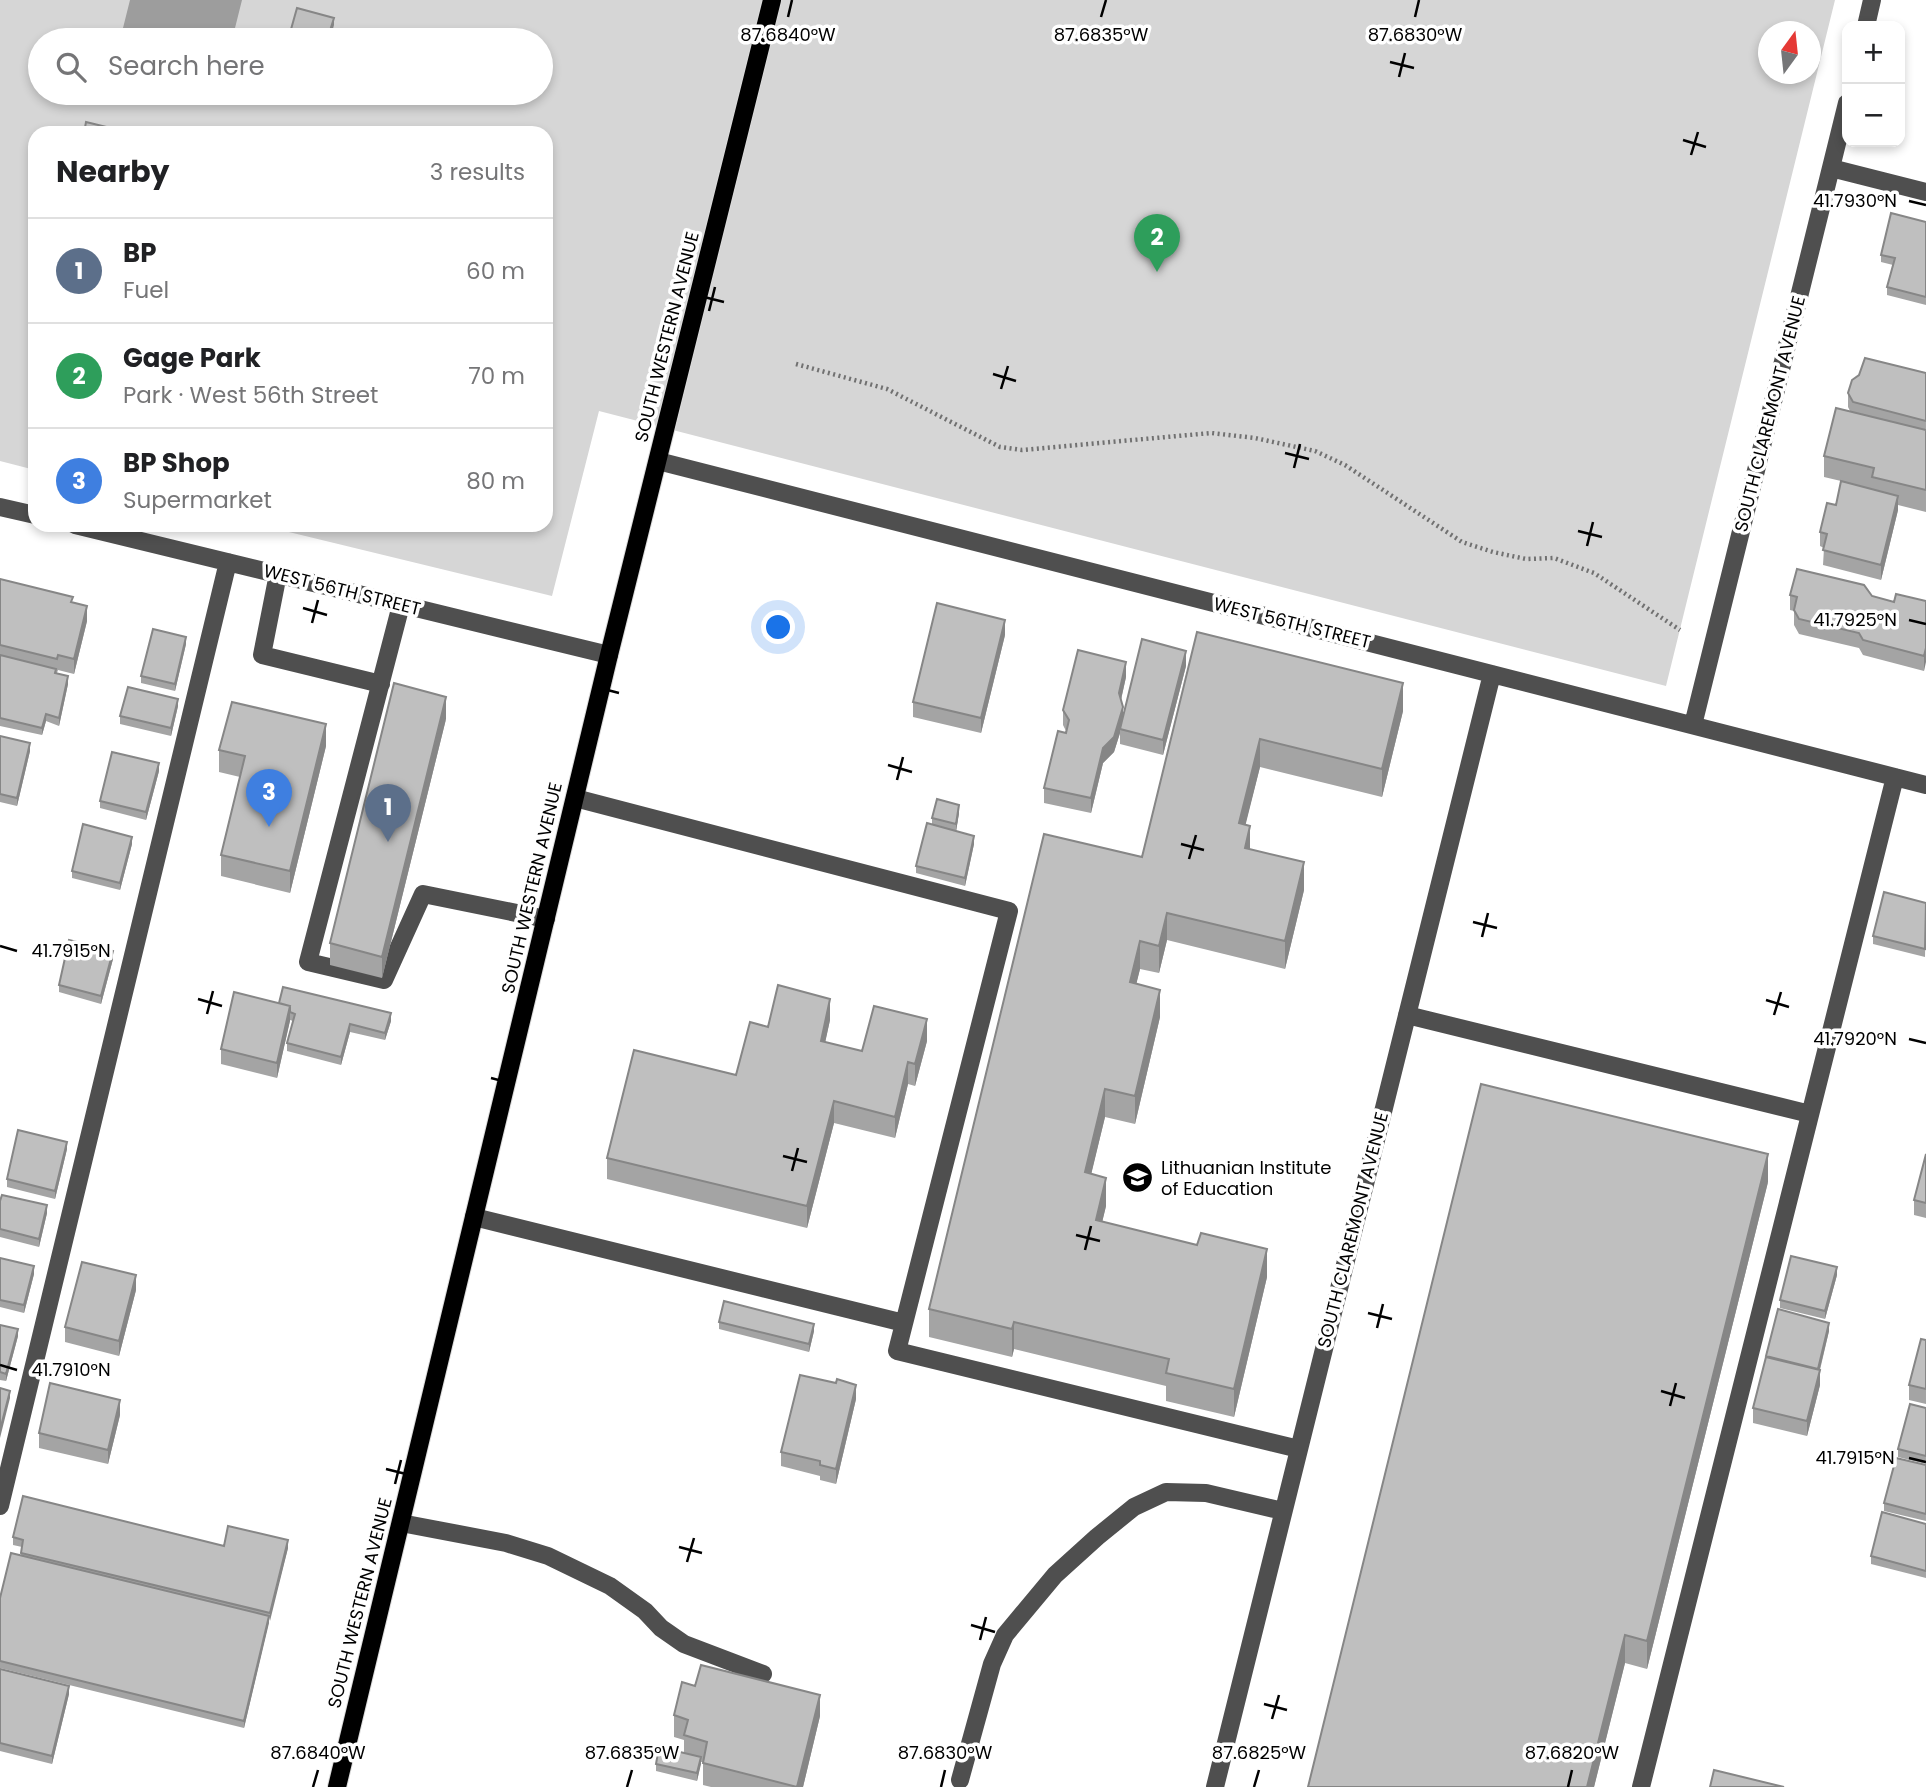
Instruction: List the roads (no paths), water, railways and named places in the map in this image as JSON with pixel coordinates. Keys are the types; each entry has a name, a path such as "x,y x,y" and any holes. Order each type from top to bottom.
{"main road":[{"name":"SOUTH WESTERN AVENUE","path":"337,1787 609,654 772,0"}],"street":[{"path":"1867,21 1872,0"},
{"name":"SOUTH CLAREMONT AVENUE","path":"1693,726 1842,123"},
{"path":"1831,168 1926,192"},
{"name":"WEST 56TH STREET","path":"658,461 1926,785"},
{"path":"0,507 28,513"},
{"name":"WEST 56TH STREET","path":"104,532 609,654"},
{"path":"0,1506 228,562"},
{"path":"278,574 262,655 381,684"},
{"path":"401,605 308,962 384,980 423,894 546,919"},
{"name":"SOUTH CLAREMONT AVENUE","path":"1215,1787 1492,674"},
{"path":"1641,1787 1895,777"},
{"path":"575,798 1009,911 897,1351 1299,1449"},
{"path":"1407,1015 1810,1114"},
{"path":"474,1217 904,1324"},
{"path":"960,1780 992,1664 1005,1634 1055,1575 1097,1537 1134,1507 1166,1492 1206,1493 1283,1511"},
{"path":"401,1523 506,1543 548,1556 610,1587 645,1611 684,1644 763,1674"}],"place":[{"name":"Gage Park","path":"1157,272"},
{"name":"BP Shop","path":"269,827"},
{"name":"BP","path":"388,842"},
{"name":"Lithuanian Institute of Education","path":"1138,1178"}]}
